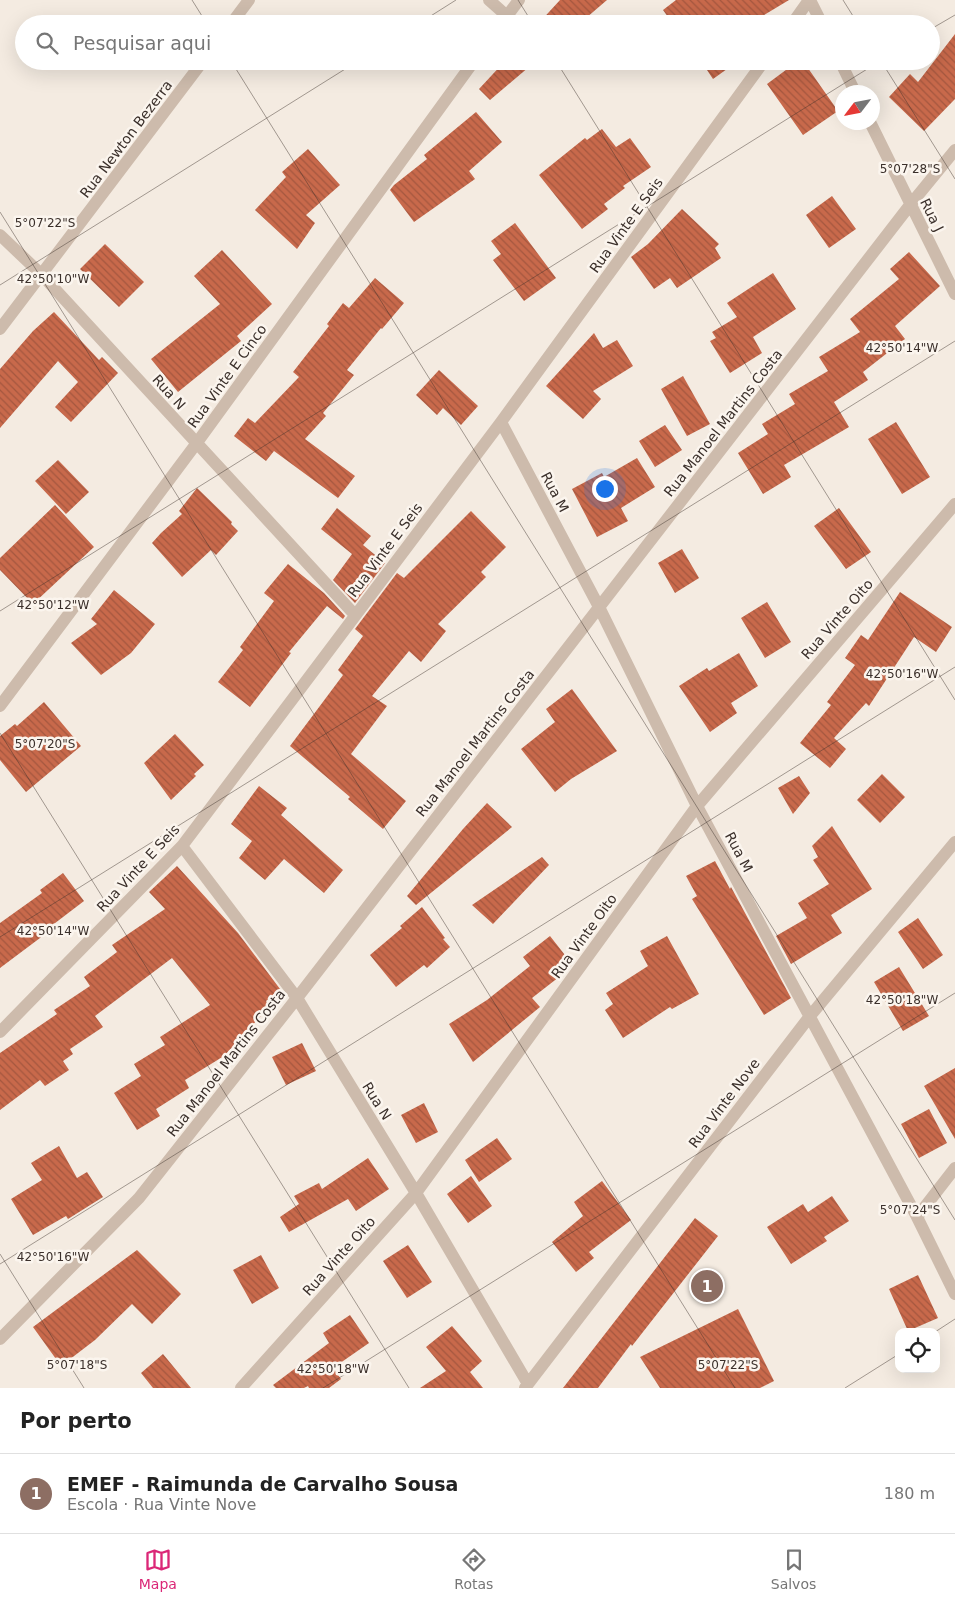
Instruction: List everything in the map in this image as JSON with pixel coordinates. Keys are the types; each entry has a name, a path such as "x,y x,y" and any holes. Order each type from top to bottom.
{"street":[{"path":"238,15 249,0"},
{"path":"489,0 500,15"},
{"path":"508,15 519,0"},
{"path":"798,15 809,0 817,15"},
{"name":"Rua Newton Bezerra","path":"0,329 196,70"},
{"name":"Rua Vinte E Cinco","path":"0,706 196,444 467,70"},
{"name":"Rua Vinte E Seis","path":"0,1032 182,846 501,422 757,70"},
{"path":"844,70 852,85"},
{"name":"Rua J","path":"874,130 955,294"},
{"name":"Rua Manoel Martins Costa","path":"0,1340 139,1198 297,998 910,205 955,150"},
{"name":"Rua N","path":"0,236 42,275 355,614"},
{"name":"Rua M","path":"501,422 599,607 697,806 917,1216 955,1294"},
{"name":"Rua Vinte Oito","path":"241,1388 416,1193 697,806 955,504"},
{"name":"Rua Vinte Nove","path":"526,1386 810,1016 955,842"},
{"name":"Rua N","path":"182,846 297,998 416,1193 526,1386"},
{"path":"917,1216 955,1168"}],"building":[{"path":"560,0 607,0 590,15 546,15"},
{"path":"676,0 789,0 764,15 667,15 663,10"},
{"path":"955,34 955,99 924,131 889,97 910,74 918,82 927,70 940,70 940,53"},
{"path":"497,70 525,70 490,100 479,89"},
{"path":"707,70 726,70 713,79"},
{"path":"786,70 809,70 835,107 835,113 803,135 767,84"},
{"path":"476,112 502,142 469,171 475,179 414,222 390,190 427,159 424,155"},
{"path":"602,129 616,147 630,138 651,167 623,186 625,188 604,204 608,209 582,229 539,175 585,138 587,140"},
{"path":"308,149 340,185 306,215 315,223 297,249 255,210 286,177 282,172"},
{"path":"832,196 856,229 829,248 806,215"},
{"path":"682,209 719,244 715,248 721,258 677,288 670,278 654,289 631,257 648,244"},
{"path":"515,223 556,278 524,301 493,260 501,254 491,241"},
{"path":"105,244 144,282 119,307 80,269"},
{"path":"222,250 272,304 237,336 241,341 178,392 151,359 220,304 194,276"},
{"path":"909,252 940,286 895,326 905,339 863,372 868,380 834,402 849,427 784,465 791,477 763,494 738,453 768,434 762,424 795,404 789,394 828,371 819,357 860,332 850,319 899,279 890,269"},
{"path":"773,273 796,309 753,337 762,353 730,373 710,341 716,338 712,332 737,317 727,303"},
{"path":"375,278 404,303 347,370 354,375 323,413 326,416 305,439 355,476 338,498 274,451 266,461 234,436 248,418 255,423 299,377 293,372 329,326 327,324 343,303 349,308"},
{"path":"54,312 99,360 102,357 118,373 71,422 55,407 78,382 58,361 0,428 0,369 33,331"},
{"path":"594,333 603,348 617,340 633,366 593,391 601,399 583,419 546,386"},
{"path":"439,370 478,406 461,425 443,408 437,415 416,395"},
{"path":"683,376 710,424 687,436 661,389"},
{"path":"896,422 930,477 902,494 868,439"},
{"path":"665,425 682,450 655,467 639,441"},
{"path":"637,458 655,487 621,508 628,521 597,537 572,489 602,473 604,477"},
{"path":"58,460 89,492 66,514 35,481"},
{"path":"197,488 232,522 231,524 238,531 216,555 211,550 182,577 152,543 182,514 179,511"},
{"path":"55,505 94,547 33,604 0,570 0,558"},
{"path":"337,508 371,536 363,545 385,563 355,603 333,580 352,554 321,529"},
{"path":"839,508 871,552 846,569 814,526"},
{"path":"471,511 506,547 481,572 486,577 438,624 446,631 421,662 409,651 372,696 387,706 351,754 406,801 383,829 348,799 350,797 290,746 343,675 338,670 363,636 355,629 397,573 404,578"},
{"path":"682,549 699,578 675,593 658,563"},
{"path":"288,564 324,593 345,616 343,619 327,606 289,652 291,653 250,707 218,682 243,650 240,647 274,601 264,593"},
{"path":"114,590 155,624 131,653 101,675 71,643 97,624 91,619"},
{"path":"900,592 952,627 936,652 914,637 869,706 866,703 834,738 846,749 830,768 800,743 831,705 827,702 855,665 845,658 861,635 868,640"},
{"path":"767,602 791,642 765,658 741,618"},
{"path":"739,653 758,686 731,703 737,713 710,732 679,686 707,668 709,671"},
{"path":"572,689 617,751 571,779 555,792 521,749 555,722 546,709"},
{"path":"44,702 81,746 26,792 0,760 0,736 15,724 17,726"},
{"path":"175,734 204,765 194,774 196,776 171,800 144,763"},
{"path":"882,774 905,797 880,823 857,800"},
{"path":"799,776 810,793 793,814 778,788"},
{"path":"259,786 287,808 281,815 343,870 324,893 284,859 265,880 239,858 252,841 231,824"},
{"path":"487,803 512,827 416,905 407,896"},
{"path":"832,826 872,889 831,915 842,933 791,964 776,936 807,918 798,903 829,884 813,860 818,857 812,846"},
{"path":"542,857 549,865 493,924 472,905"},
{"path":"715,861 791,998 764,1015 692,899 697,896 686,876"},
{"path":"177,866 238,933 280,989 266,1001 269,1007 224,1056 185,1080 189,1088 156,1109 160,1116 137,1130 114,1093 141,1076 134,1064 165,1045 160,1037 210,1005 172,958 95,1016 103,1027 70,1049 73,1054 63,1061 69,1070 45,1086 40,1080 0,1110 0,1053 57,1014 54,1010 90,986 84,977 117,952 112,945 165,909 149,892"},
{"path":"63,873 84,901 46,930 48,932 0,968 0,923 42,893 40,890"},
{"path":"422,907 450,947 427,968 424,965 396,987 370,955 402,928 400,926"},
{"path":"918,918 943,955 923,969 898,932"},
{"path":"550,936 572,964 568,970 532,998 540,1007 473,1062 449,1024 487,1000 530,966 523,957"},
{"path":"667,936 699,994 672,1009 670,1007 623,1038 605,1010 613,1004 606,993 648,966 640,951"},
{"path":"899,967 929,1016 903,1031 874,982"},
{"path":"302,1043 316,1071 286,1085 272,1057"},
{"path":"955,1068 955,1139 924,1086"},
{"path":"424,1103 438,1132 416,1143 401,1115"},
{"path":"929,1109 947,1143 919,1158 901,1124"},
{"path":"497,1138 512,1159 479,1182 465,1160"},
{"path":"59,1146 77,1178 87,1172 103,1197 68,1219 66,1216 33,1235 11,1199 42,1180 31,1163"},
{"path":"368,1158 389,1189 356,1211 348,1199 289,1232 280,1217 299,1204 294,1196 319,1183 322,1189"},
{"path":"471,1176 492,1206 468,1223 447,1194"},
{"path":"602,1181 631,1220 589,1252 594,1258 576,1272 552,1242 583,1216 574,1202"},
{"path":"832,1196 849,1221 824,1237 827,1241 791,1264 767,1227 803,1204 808,1212"},
{"path":"695,1218 718,1236 598,1388 563,1388"},
{"path":"408,1245 432,1282 407,1298 383,1261"},
{"path":"137,1250 181,1294 152,1324 132,1304 95,1340 61,1366 33,1327"},
{"path":"261,1255 279,1288 252,1304 233,1270"},
{"path":"918,1275 938,1318 915,1328 907,1328 889,1289"},
{"path":"738,1309 774,1381 760,1388 660,1388 640,1357"},
{"path":"350,1315 369,1343 333,1368 341,1379 329,1388 309,1388 308,1386 304,1388 276,1388 273,1385 329,1343 323,1333"},
{"path":"452,1326 482,1361 470,1372 483,1388 420,1388 446,1371 426,1347"},
{"path":"163,1354 191,1388 153,1388 141,1373"}],"place":[{"name":"EMEF - Raimunda de Carvalho Sousa","path":"707,1286"}]}
